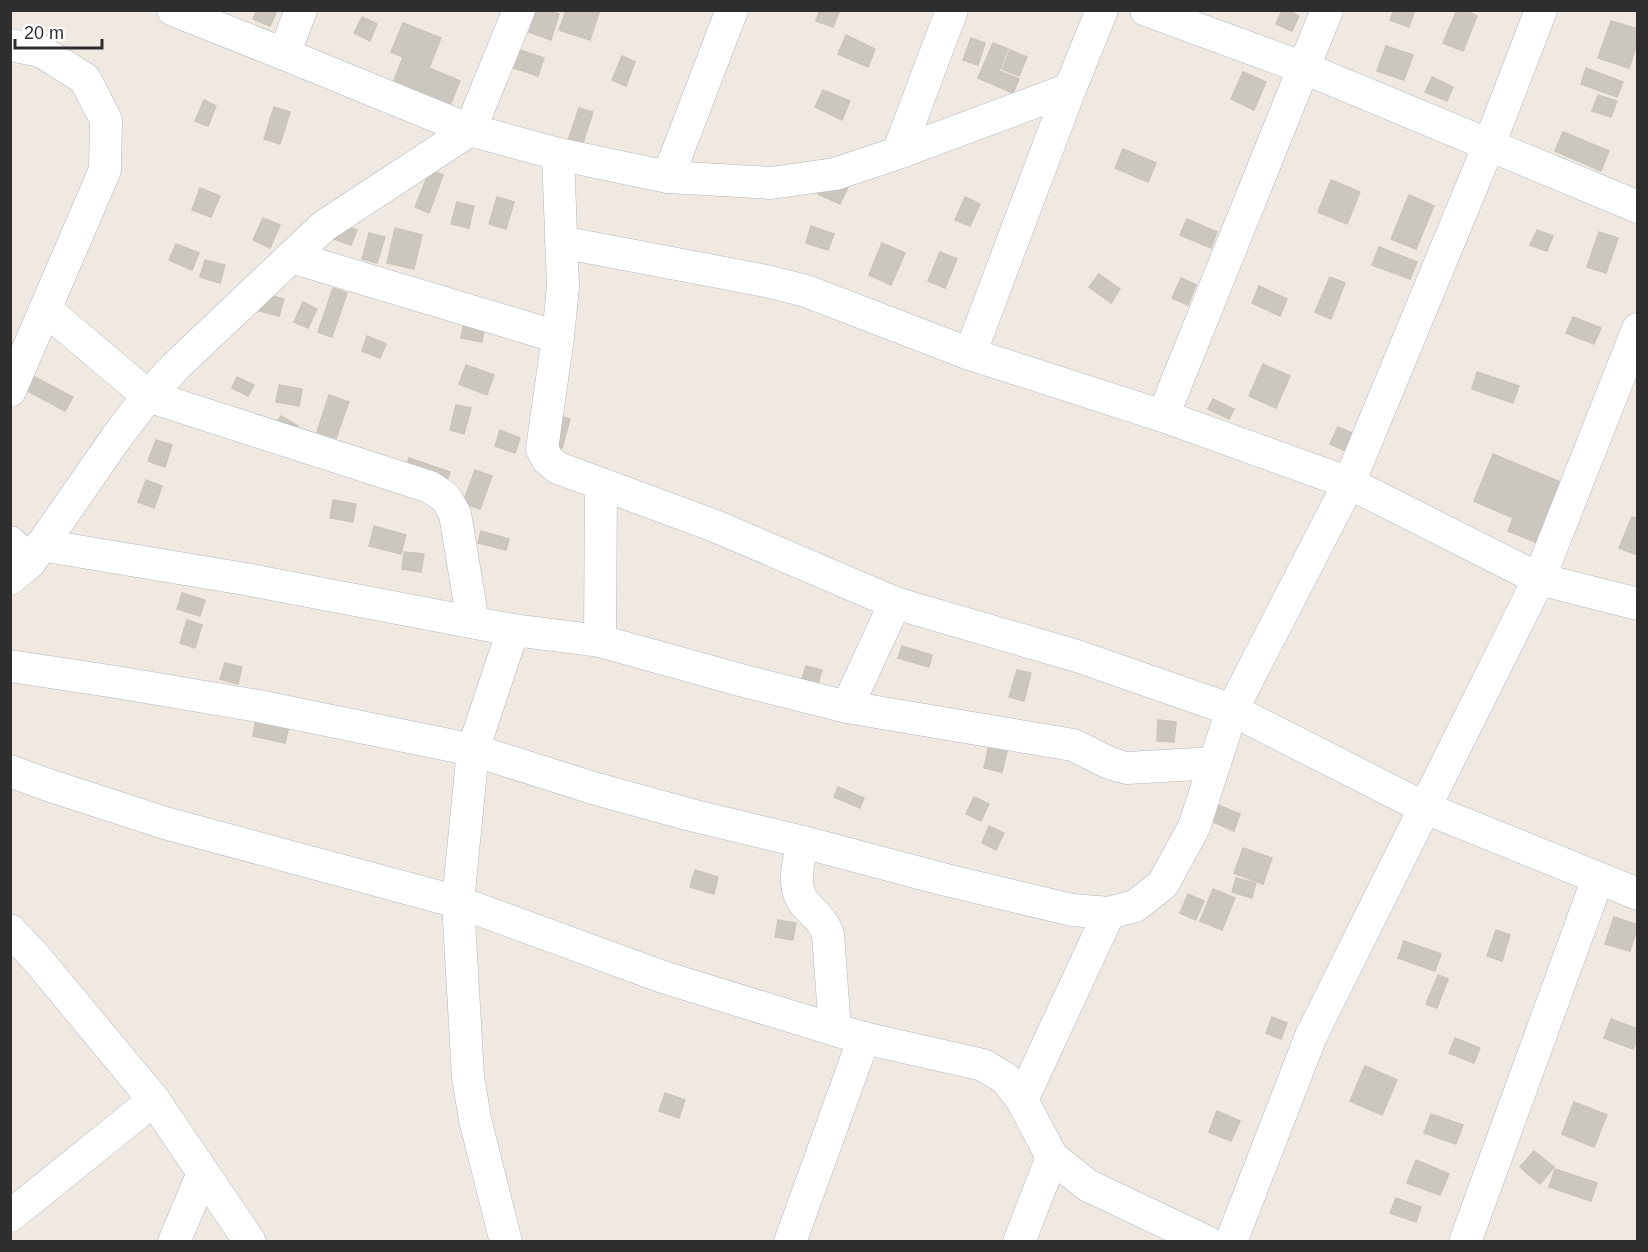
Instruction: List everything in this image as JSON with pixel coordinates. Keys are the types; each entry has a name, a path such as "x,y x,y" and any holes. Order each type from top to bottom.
{"street":[{"path":"173,10 470,130 558,154 668,177 771,183 835,174 1070,89"},
{"path":"284,54 301,10"},
{"path":"23,557 148,396 176,366 324,226 470,130 519,10"},
{"path":"668,177 732,10"},
{"path":"898,153 952,10"},
{"path":"970,354 1102,10"},
{"path":"1146,10 1304,68 1638,207"},
{"path":"1163,416 1327,10"},
{"path":"10,666 258,706 473,750 593,788 680,812 1072,910 1109,913 1135,906 1163,884 1194,827 1232,710 1348,483 1489,145 1541,10"},
{"path":"10,45 41,51 85,79 106,120 105,170 45,309 19,349 10,391"},
{"path":"558,154 563,286 542,449 548,460 558,468 715,526 895,603 1077,656 1232,710 1425,808 1638,894"},
{"path":"561,243 766,281 806,291 970,354 1163,416 1348,483 1539,579 1638,604"},
{"path":"291,257 558,337"},
{"path":"45,309 148,396 430,487 446,498 455,514 473,622"},
{"path":"1231,1242 1311,1036 1539,579 1638,329"},
{"path":"600,641 601,484"},
{"path":"23,557 245,579 513,630 600,641 744,681 847,706 1073,745 1117,767 1215,763"},
{"path":"847,706 895,603"},
{"path":"506,1242 475,1119 468,1077 458,902 473,750 513,630"},
{"path":"10,771 165,823 458,902 663,977 849,1034 983,1065 1005,1078 1022,1100 1052,1157 1088,1185 1207,1242"},
{"path":"790,1242 849,1034 828,934 824,923 807,906 800,895 797,867 803,842"},
{"path":"1465,1242 1598,878"},
{"path":"1022,1100 1109,913"},
{"path":"10,930 38,959 154,1100 250,1242"},
{"path":"10,1216 154,1100"},
{"path":"1018,1242 1052,1157"},
{"path":"174,1242 203,1173"}],"building":[{"path":"257,10 270,10 276,13 270,26 253,19"},
{"path":"536,10 548,10 559,14 551,40 529,32"},
{"path":"566,10 600,10 590,40 559,30"},
{"path":"820,10 840,10 833,27 816,21"},
{"path":"1282,10 1299,16 1292,31 1276,24"},
{"path":"1394,10 1415,10 1409,27 1390,20"},
{"path":"1457,10 1465,10 1477,16 1463,51 1443,43"},
{"path":"362,17 377,24 370,41 354,33"},
{"path":"1611,21 1638,29 1638,41 1629,68 1598,58"},
{"path":"403,23 441,38 429,68 460,81 449,108 392,85 403,57 391,52"},
{"path":"846,35 875,49 868,67 838,54"},
{"path":"971,38 985,43 978,65 963,60"},
{"path":"993,43 1008,49 999,71 1019,79 1013,93 978,78"},
{"path":"1386,46 1413,55 1404,80 1377,71"},
{"path":"511,47 544,58 538,76 505,65"},
{"path":"1010,50 1027,57 1019,76 1002,69"},
{"path":"622,56 635,62 626,86 612,80"},
{"path":"1586,68 1623,82 1617,97 1581,84"},
{"path":"1243,72 1266,82 1254,110 1231,99"},
{"path":"1432,77 1453,87 1447,101 1425,92"},
{"path":"823,90 850,101 842,120 815,107"},
{"path":"1598,95 1617,101 1611,117 1592,111"},
{"path":"204,100 216,106 208,126 195,121"},
{"path":"274,107 290,112 280,144 264,139"},
{"path":"579,108 593,112 581,149 567,144"},
{"path":"1563,132 1609,151 1601,171 1555,151"},
{"path":"1123,149 1156,163 1148,182 1115,168"},
{"path":"430,170 443,175 429,213 415,207"},
{"path":"826,176 849,185 840,204 818,194"},
{"path":"1331,180 1360,192 1347,224 1318,212"},
{"path":"200,188 220,196 211,217 192,210"},
{"path":"1409,195 1434,206 1416,249 1391,239"},
{"path":"497,197 514,202 506,229 489,224"},
{"path":"965,197 980,204 970,226 955,220"},
{"path":"457,202 474,206 469,228 451,224"},
{"path":"263,218 280,225 270,248 253,240"},
{"path":"1187,219 1217,232 1211,248 1180,235"},
{"path":"339,224 357,230 351,245 334,239"},
{"path":"811,226 834,234 828,250 806,243"},
{"path":"395,228 422,235 414,269 387,263"},
{"path":"1537,230 1553,236 1547,251 1530,245"},
{"path":"1599,232 1618,238 1606,273 1587,267"},
{"path":"369,233 385,237 377,263 362,259"},
{"path":"882,243 905,253 891,285 869,275"},
{"path":"176,244 199,253 192,270 169,260"},
{"path":"1379,247 1417,262 1410,279 1372,265"},
{"path":"940,252 957,259 945,288 928,281"},
{"path":"205,260 225,265 220,283 200,277"},
{"path":"1099,274 1120,289 1111,303 1089,287"},
{"path":"1330,277 1345,283 1331,319 1315,312"},
{"path":"1181,278 1196,285 1188,305 1172,298"},
{"path":"1259,286 1287,299 1280,316 1252,303"},
{"path":"333,288 347,293 332,337 318,332"},
{"path":"260,293 284,299 279,316 256,310"},
{"path":"303,302 317,309 308,328 294,322"},
{"path":"466,311 487,315 482,342 461,338"},
{"path":"1573,317 1601,328 1594,344 1566,333"},
{"path":"367,336 386,344 380,358 362,351"},
{"path":"1263,364 1290,376 1276,408 1249,396"},
{"path":"466,365 494,375 487,395 459,384"},
{"path":"1477,372 1519,386 1513,403 1472,389"},
{"path":"27,373 73,397 65,411 20,387"},
{"path":"237,377 254,385 248,396 232,388"},
{"path":"279,385 302,389 299,406 276,402"},
{"path":"329,395 349,402 336,438 317,432"},
{"path":"1213,399 1234,409 1229,419 1208,409"},
{"path":"456,405 471,408 464,434 450,430"},
{"path":"546,412 570,419 562,448 538,442"},
{"path":"281,416 298,426 285,447 268,436"},
{"path":"1338,427 1371,441 1363,459 1330,444"},
{"path":"500,430 520,438 515,453 495,446"},
{"path":"156,440 172,445 165,467 148,461"},
{"path":"1493,454 1565,484 1540,544 1508,531 1513,518 1474,501"},
{"path":"409,458 450,472 441,498 400,484"},
{"path":"475,470 492,476 480,509 463,503"},
{"path":"146,480 162,486 154,508 138,502"},
{"path":"333,500 356,504 353,522 330,518"},
{"path":"1632,517 1638,519 1637,555 1619,548"},
{"path":"374,526 406,535 401,554 369,546"},
{"path":"481,531 509,539 506,550 478,543"},
{"path":"404,552 424,554 421,572 402,569"},
{"path":"182,593 205,600 200,616 177,609"},
{"path":"187,620 202,625 195,648 180,643"},
{"path":"902,646 932,655 929,667 898,658"},
{"path":"225,663 242,667 238,684 220,679"},
{"path":"806,666 822,670 816,690 800,686"},
{"path":"1017,670 1031,673 1024,701 1009,697"},
{"path":"256,719 289,726 285,743 253,736"},
{"path":"1158,720 1176,722 1174,742 1157,741"},
{"path":"989,744 1008,747 1002,772 984,768"},
{"path":"838,787 864,798 860,808 834,797"},
{"path":"974,797 989,804 981,821 966,814"},
{"path":"1218,805 1240,814 1234,831 1211,821"},
{"path":"989,826 1004,833 996,850 982,843"},
{"path":"1243,848 1272,858 1263,884 1234,873"},
{"path":"695,870 718,877 714,894 690,887"},
{"path":"1236,878 1256,883 1252,898 1232,892"},
{"path":"1213,889 1235,898 1222,930 1200,921"},
{"path":"1188,894 1204,901 1196,920 1180,913"},
{"path":"1614,917 1638,925 1630,951 1605,944"},
{"path":"778,920 796,923 793,940 775,937"},
{"path":"1496,930 1510,935 1502,961 1487,956"},
{"path":"1404,941 1441,954 1435,971 1398,958"},
{"path":"1438,975 1448,979 1437,1008 1426,1004"},
{"path":"1272,1017 1287,1023 1281,1039 1266,1033"},
{"path":"1611,1019 1638,1029 1638,1037 1633,1049 1604,1038"},
{"path":"1455,1038 1480,1048 1474,1063 1449,1053"},
{"path":"1365,1066 1397,1080 1382,1115 1350,1101"},
{"path":"665,1093 685,1100 679,1118 659,1111"},
{"path":"1574,1102 1607,1115 1594,1147 1562,1134"},
{"path":"1217,1111 1240,1121 1231,1141 1209,1132"},
{"path":"1431,1114 1463,1125 1456,1144 1424,1133"},
{"path":"1534,1151 1554,1167 1540,1184 1520,1167"},
{"path":"1416,1160 1449,1174 1440,1195 1407,1183"},
{"path":"1555,1169 1597,1183 1591,1201 1549,1187"},
{"path":"1396,1198 1421,1207 1416,1222 1390,1213"}]}
